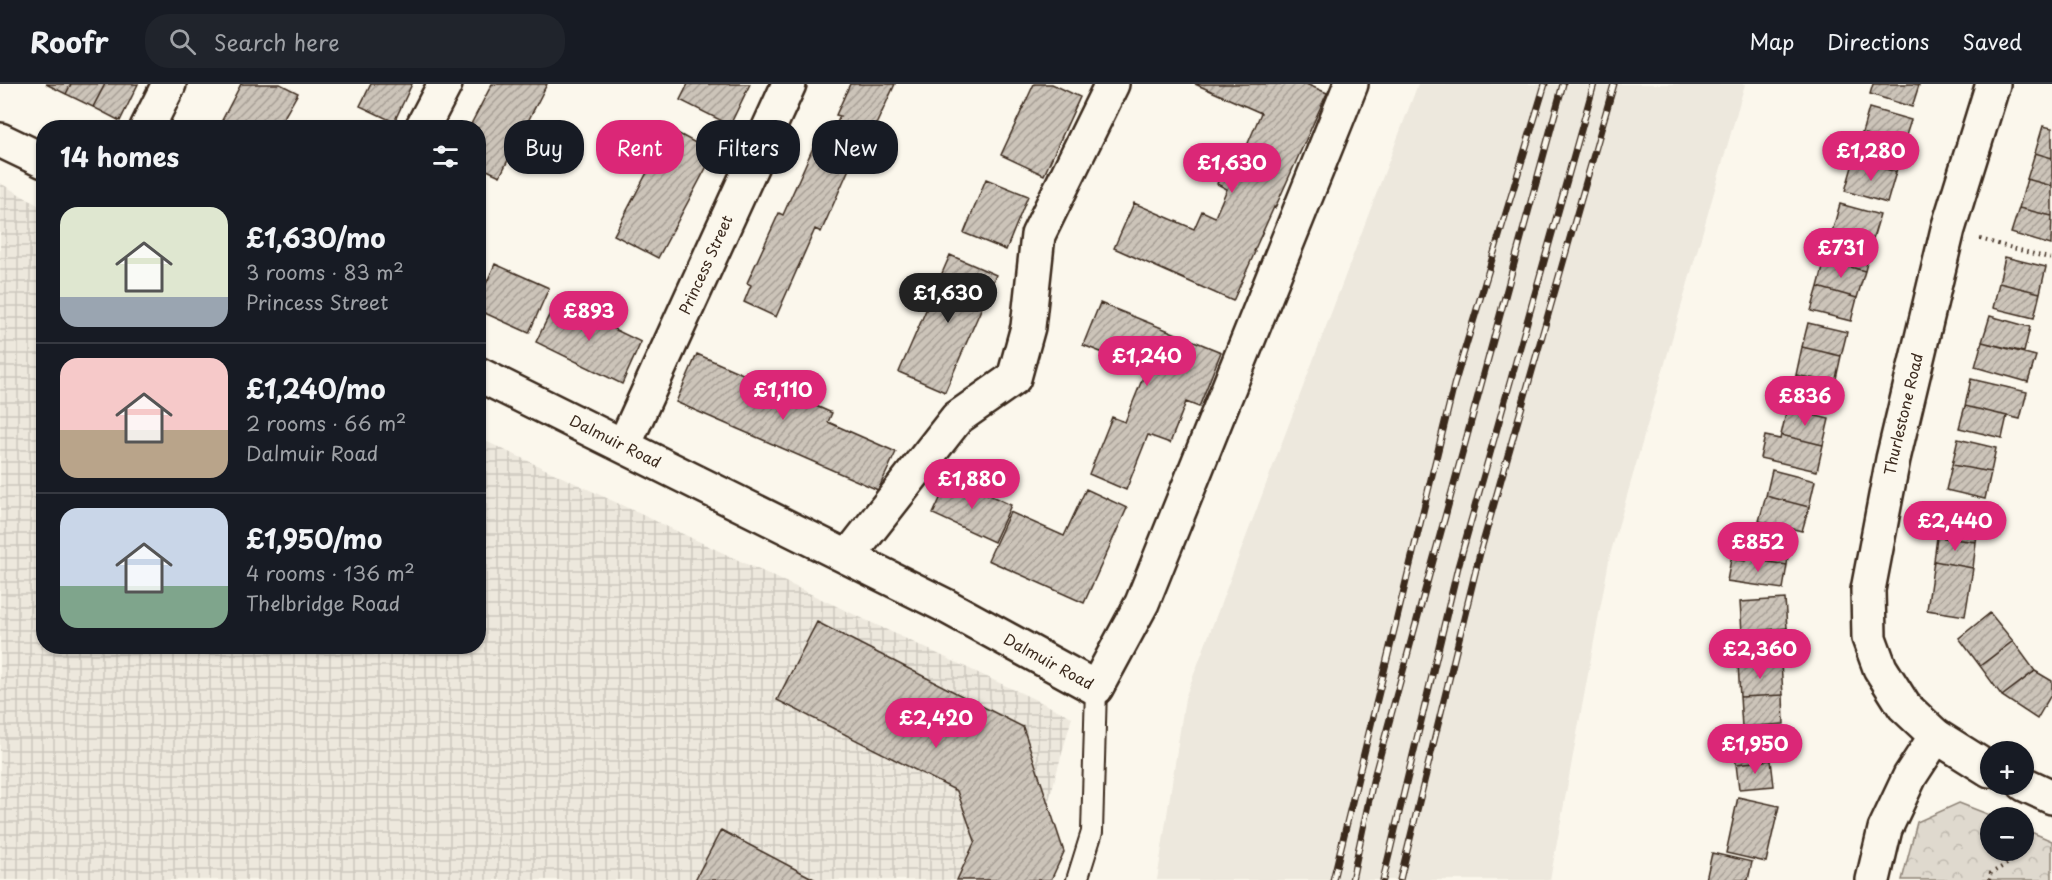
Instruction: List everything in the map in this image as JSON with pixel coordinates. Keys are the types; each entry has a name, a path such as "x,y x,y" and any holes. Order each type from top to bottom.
{"street":[{"path":"151,120 169,84"},
{"path":"426,120 445,84"},
{"name":"Princess Street","path":"624,445 789,84"},
{"path":"848,557 957,418 1014,378 1028,327 1038,235 1112,84"},
{"name":"Dalmuir Road","path":"486,378 945,604 1096,688 1142,603 1351,84"},
{"name":"Thurlestone Road","path":"1980,764 1936,736 1905,706 1880,668 1869,638 1868,590 1893,459 1948,230 1993,84"},
{"path":"0,140 36,157"},
{"path":"1873,880 1885,829 1910,776 1936,736"},
{"path":"2034,789 2052,797"}],"lane":[{"path":"1077,880 1092,832 1096,688"}],"path":[{"path":"1948,230 2052,259"},
{"path":"1989,880 1991,873 2012,861"}],"shaded area":[{"path":"1418,84 1745,84 1610,555 1550,880 1157,880 1185,698"},
{"path":"0,183 36,204 36,654 486,654 486,441 1072,717 1027,880 0,880"}],"green space":[{"path":"1959,803 1980,811 1980,861 2034,861 2034,833 2052,841 2052,880 1902,880 1917,822"}],"building":[{"path":"46,84 71,84 66,94"},
{"path":"71,84 105,84 93,107 66,94"},
{"path":"105,84 138,84 120,120 93,107"},
{"path":"241,84 280,84 298,93 283,120 222,120"},
{"path":"371,84 412,84 395,120 390,120 360,106"},
{"path":"492,84 547,84 529,120 504,120 504,168 500,176 486,170 486,120 473,120"},
{"path":"688,84 750,84 732,120 720,120 680,100"},
{"path":"850,84 895,84 878,120 838,120 840,116 836,115"},
{"path":"1034,84 1052,84 1080,97 1044,175 1001,155"},
{"path":"1195,84 1306,84 1327,93 1233,301 1114,248 1134,203 1194,229 1202,211 1215,217 1227,189 1217,184 1224,166 1236,171 1261,113"},
{"path":"1873,84 1919,85 1912,107 1870,94"},
{"path":"1869,108 1911,120 1903,145 1862,133"},
{"path":"2043,126 2052,128 2052,158 2035,153"},
{"path":"1862,133 1903,145 1896,172 1854,160"},
{"path":"684,137 696,143 696,174 703,174 658,258 614,235 646,174 684,174"},
{"path":"812,150 812,174 847,174 821,232 815,229 776,317 744,302 751,285 747,283 779,213 783,215"},
{"path":"2035,153 2052,158 2052,186 2027,179"},
{"path":"1854,160 1896,172 1887,203 1845,191"},
{"path":"986,179 1028,196 1006,250 964,233"},
{"path":"2027,179 2052,186 2052,216 2019,208"},
{"path":"1840,204 1880,215 1872,242 1832,232"},
{"path":"2019,208 2052,216 2051,245 2011,233"},
{"path":"1832,232 1872,242 1865,271 1825,260"},
{"path":"950,255 996,275 945,392 899,372"},
{"path":"2005,257 2046,267 2040,293 1999,283"},
{"path":"1825,260 1865,271 1857,298 1818,287"},
{"path":"495,264 549,288 529,333 486,314 486,284"},
{"path":"1999,283 2040,293 2034,318 1993,308"},
{"path":"1818,287 1857,298 1851,321 1811,311"},
{"path":"556,301 641,342 622,384 536,342"},
{"path":"1100,303 1221,352 1199,407 1186,402 1170,443 1148,435 1126,490 1089,474 1112,417 1125,422 1146,370 1083,345"},
{"path":"1990,316 2030,327 2024,352 1982,342"},
{"path":"1808,323 1847,332 1841,356 1802,347"},
{"path":"1982,342 2036,356 2028,382 1975,367"},
{"path":"1802,347 1841,356 1835,383 1796,375"},
{"path":"697,354 832,413 828,422 896,452 878,490 676,402"},
{"path":"1796,375 1835,383 1829,408 1790,398"},
{"path":"1971,379 2027,392 2020,419 1965,406"},
{"path":"1965,406 2007,416 2002,438 1959,428"},
{"path":"1787,409 1829,419 1823,445 1781,435"},
{"path":"1781,435 1823,445 1817,471 1760,458 1765,436 1780,439"},
{"path":"1958,439 1996,448 1991,472 1952,465"},
{"path":"1952,465 1991,472 1985,499 1946,490"},
{"path":"1772,470 1815,481 1809,507 1766,496"},
{"path":"950,477 1011,505 994,542 933,514"},
{"path":"1086,489 1127,508 1084,603 988,560 1010,512 1064,536"},
{"path":"1766,496 1809,507 1802,531 1759,521"},
{"path":"1941,508 1980,514 1976,542 1937,537"},
{"path":"1749,533 1790,539 1787,565 1745,558"},
{"path":"1937,537 1976,542 1973,568 1934,561"},
{"path":"1745,558 1787,565 1783,589 1727,581 1731,559 1745,561"},
{"path":"1934,561 1973,568 1965,616 1927,610"},
{"path":"1785,599 1787,628 1742,632 1740,602"},
{"path":"1990,613 2013,641 1980,666 1959,638"},
{"path":"817,622 1023,727 1064,852 1051,880 957,880 975,841 957,791 777,700"},
{"path":"1787,628 1789,656 1744,659 1742,632"},
{"path":"2013,641 2035,671 2002,696 1980,666"},
{"path":"1781,662 1783,695 1740,697 1738,664"},
{"path":"2035,671 2052,681 2052,693 2037,719 2002,696"},
{"path":"1783,695 1784,724 1742,727 1740,697"},
{"path":"1768,733 1771,760 1736,764 1733,737"},
{"path":"1771,760 1774,786 1739,789 1736,764"},
{"path":"1738,797 1779,806 1766,862 1726,853"},
{"path":"721,830 816,880 695,880"},
{"path":"1712,853 1752,862 1748,880 1706,880"}],"railway":[{"path":"1333,880 1454,385 1545,84"},
{"path":"1352,880 1373,781 1563,84"},
{"path":"1383,880 1458,567 1594,84"},
{"path":"1400,880 1480,553 1614,84"}]}
